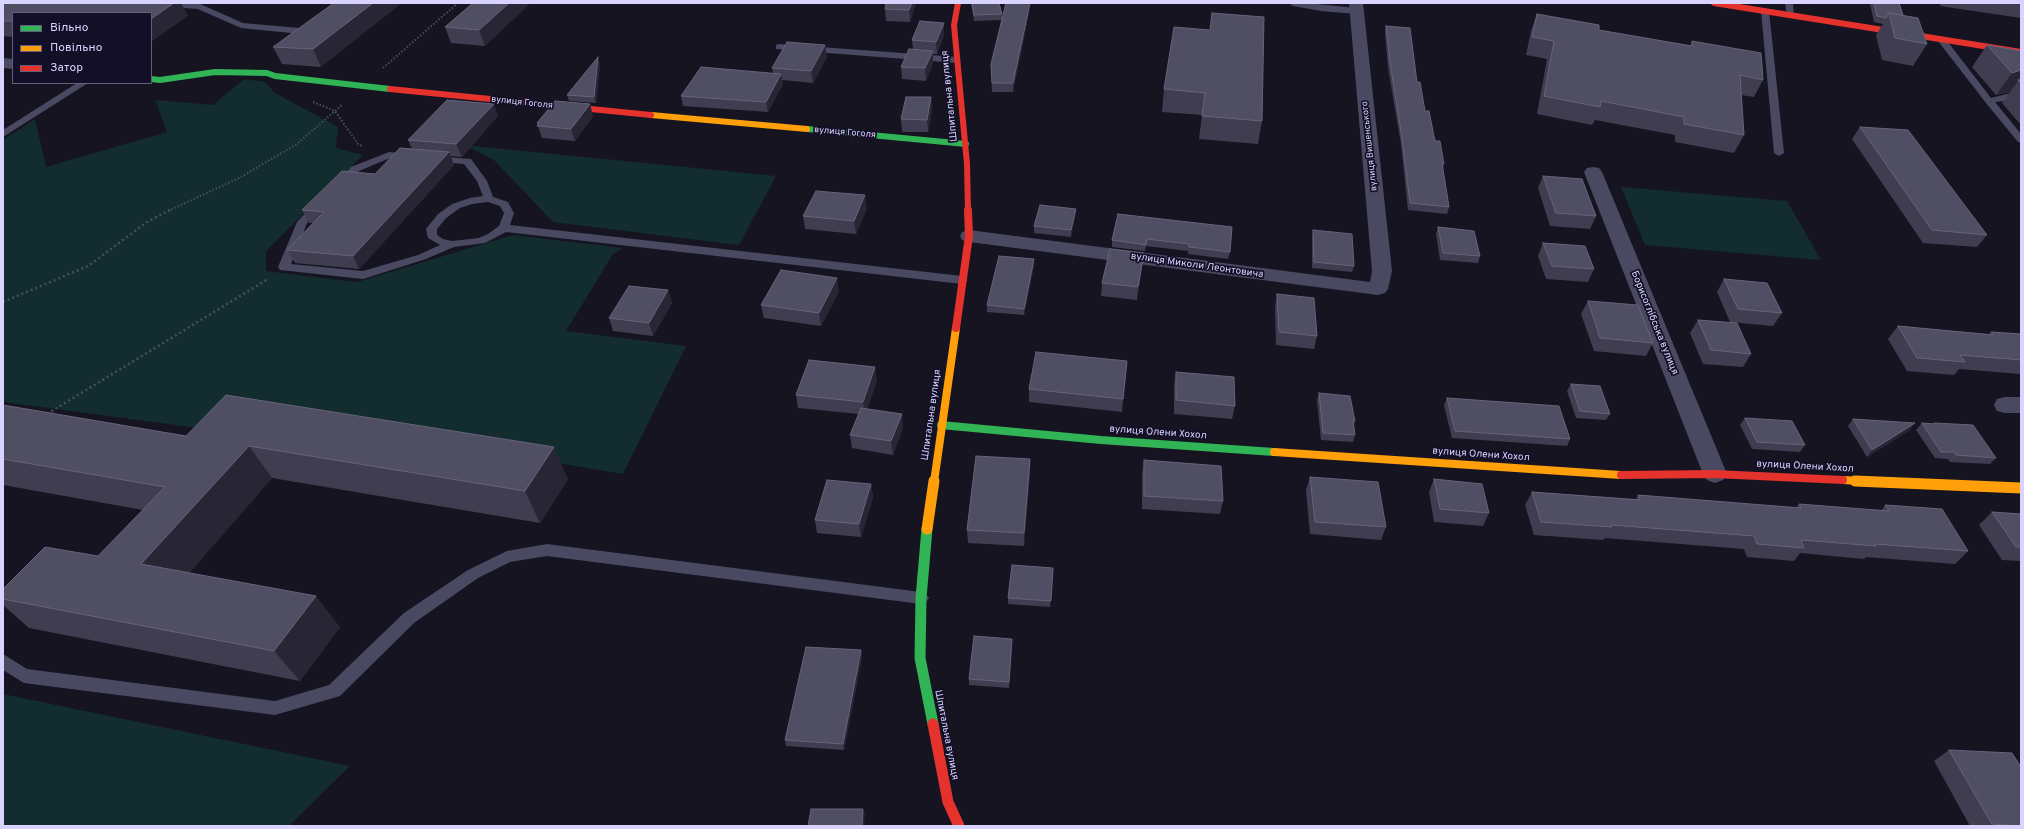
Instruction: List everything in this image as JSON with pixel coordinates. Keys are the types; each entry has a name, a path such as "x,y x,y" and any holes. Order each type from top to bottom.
{"street":[{"name":"Шпитальна вулиця","path":"958,3 954,25 966,144 969,236 925,540 921,598 920,658 948,802 959,826"},
{"path":"1714,3 2021,52"},
{"name":"вулиця Вишенського","path":"1356,7 1382,271 1378,289"},
{"name":"вулиця Гоголя","path":"152,79 160,80 214,72 267,73 275,76 520,103 966,144"},
{"name":"Борисоглібська вулиця","path":"1593,172 1715,474"},
{"name":"вулиця Миколи Леонтовича","path":"969,236 1378,289"},
{"name":"вулиця Олени Хохол","path":"941,425 1109,440 1612,475 1715,474 2021,488"}],"lane":[{"path":"154,3 200,7 241,25 310,33 316,29"},
{"path":"1293,3 1321,8 1356,7"},
{"path":"1789,3 1791,16"},
{"path":"1765,11 1779,153"},
{"path":"1941,39 2021,140"},
{"path":"779,48 957,60"},
{"path":"3,134 81,84"},
{"path":"1989,101 2011,96 2021,96"},
{"path":"452,244 422,257 363,275 284,267 302,222 355,169 389,155 467,161 482,182 489,199"},
{"path":"504,228 509,213 504,204 489,199 470,201 456,206 442,216 431,229 432,236 440,242 452,244 481,241 504,228 962,280"},
{"path":"3,660 24,676 275,708 334,690 409,618 473,574 507,557 547,550 921,598"}],"path":[{"path":"3,302 88,266 147,222 190,198 239,178 297,144 458,3"},
{"path":"308,99 335,111 358,144 389,155"},
{"path":"41,418 287,267"}],"green space":[{"path":"244,79 265,82 275,93 338,127 336,148 363,155 266,251 266,271 357,282 513,235 623,248 613,254 566,331 686,346 623,474 242,410 221,431 3,402 3,140 35,119 46,167 167,132 155,100 213,105"},
{"path":"464,145 776,176 739,245 553,222 494,160"},
{"path":"1621,187 1787,201 1821,260 1645,245"},
{"path":"3,694 350,766 289,826 3,826"}],"building":[{"path":"3,3 174,3 152,18 152,12 12,12 12,21 3,21"},
{"path":"334,3 373,3 313,49 273,47"},
{"path":"473,3 509,3 479,30 445,27"},
{"path":"886,3 912,3 909,10 885,9"},
{"path":"972,3 999,3 1002,14 974,15"},
{"path":"1006,3 1030,3 1013,83 992,83 991,64"},
{"path":"1874,3 1899,3 1903,15 1889,13 1886,18 1877,16"},
{"path":"1212,13 1264,17 1262,121 1202,116 1205,93 1164,89 1174,27 1210,30"},
{"path":"1889,13 1918,18 1927,44 1895,38"},
{"path":"1537,14 1599,25 1599,30 1692,46 1692,41 1761,53 1763,80 1740,75 1744,135 1684,124 1684,117 1601,101 1600,107 1544,96 1554,41 1532,37"},
{"path":"920,21 944,23 936,42 912,40"},
{"path":"1386,26 1410,28 1417,82 1420,82 1425,111 1429,111 1435,141 1440,141 1449,207 1410,203"},
{"path":"787,42 825,45 811,71 772,68"},
{"path":"1987,45 2021,51 2021,70 2012,73"},
{"path":"909,49 933,51 925,68 901,67"},
{"path":"598,57 594,97 567,95"},
{"path":"701,67 781,74 766,102 681,96"},
{"path":"906,97 931,97 927,120 901,119"},
{"path":"447,100 494,104 456,144 408,140"},
{"path":"555,101 590,104 571,129 537,126 539,123 537,123"},
{"path":"1860,127 1908,130 1987,235 1932,230"},
{"path":"400,148 449,152 353,256 287,250 324,212 302,210 342,171 375,174"},
{"path":"1543,176 1582,179 1596,216 1556,213"},
{"path":"816,191 865,195 854,221 803,216"},
{"path":"1040,205 1076,209 1071,230 1034,226"},
{"path":"1118,214 1232,227 1230,252 1189,247 1189,244 1147,239 1146,245 1112,240"},
{"path":"1438,227 1474,231 1480,256 1443,253"},
{"path":"1313,230 1352,234 1354,266 1314,262"},
{"path":"1543,243 1585,246 1594,269 1552,266"},
{"path":"1110,249 1144,253 1138,287 1102,283"},
{"path":"999,256 1034,259 1024,309 987,305"},
{"path":"781,270 837,278 819,313 761,305"},
{"path":"1724,279 1767,283 1782,313 1738,309"},
{"path":"629,286 668,290 649,323 609,318"},
{"path":"1277,294 1314,298 1317,336 1279,332"},
{"path":"1588,301 1638,305 1653,343 1600,338"},
{"path":"1698,320 1737,323 1751,354 1711,350"},
{"path":"1898,326 1993,335 1991,332 2021,334 2021,360 1960,355 1965,362 1917,358"},
{"path":"1036,352 1127,361 1123,399 1029,389"},
{"path":"809,360 875,367 863,402 796,395"},
{"path":"1176,372 1234,377 1235,406 1176,400"},
{"path":"1571,384 1600,386 1610,414 1580,411"},
{"path":"1319,393 1350,396 1355,421 1353,421 1355,435 1323,433"},
{"path":"226,395 554,447 525,491 249,446 141,564 316,596 274,651 3,599 3,589 45,547 98,556 165,487 3,459 3,405 186,436"},
{"path":"1447,398 1559,406 1570,439 1455,431"},
{"path":"861,408 902,414 891,441 850,435"},
{"path":"1745,418 1792,421 1805,445 1757,442"},
{"path":"1853,419 1915,423 1872,450"},
{"path":"1922,423 1973,425 1996,458 1956,455 1955,452 1941,452"},
{"path":"976,456 1030,459 1024,533 967,530"},
{"path":"1144,460 1221,466 1223,501 1144,496"},
{"path":"1310,477 1378,482 1386,527 1315,522"},
{"path":"1434,479 1482,484 1489,513 1440,509"},
{"path":"827,480 871,484 859,524 815,520"},
{"path":"1532,492 1640,500 1638,495 1801,508 1799,504 1889,511 1885,505 1942,509 1968,551 1801,540 1804,548 1757,544 1754,536 1611,525 1612,527 1541,522"},
{"path":"1992,512 2021,514 2021,547 2016,547"},
{"path":"1012,565 1053,568 1051,601 1008,598"},
{"path":"974,636 1012,639 1009,682 969,679"},
{"path":"806,647 861,650 843,744 785,740"},
{"path":"1949,750 2012,753 2021,767 2021,826 1992,824"},
{"path":"811,809 863,809 862,826 808,826"}],"traffic: fast":[{"path":"152,79 160,80 215,72 267,73 275,76 390,89"},
{"path":"807,129 966,144"},
{"path":"941,425 1101,440 1274,452"},
{"path":"927,529 921,598 920,658 933,724"}],"traffic: slow":[{"path":"651,115 807,129"},
{"path":"927,529 956,328"},
{"path":"1274,452 1621,475"},
{"path":"1843,480 2021,488"}],"traffic: jam":[{"path":"956,328 969,236 967,164 954,25 958,3"},
{"path":"1714,3 2021,52"},
{"path":"390,89 651,115"},
{"path":"1621,475 1715,474 1843,480"},
{"path":"933,724 948,802 959,826"}]}
